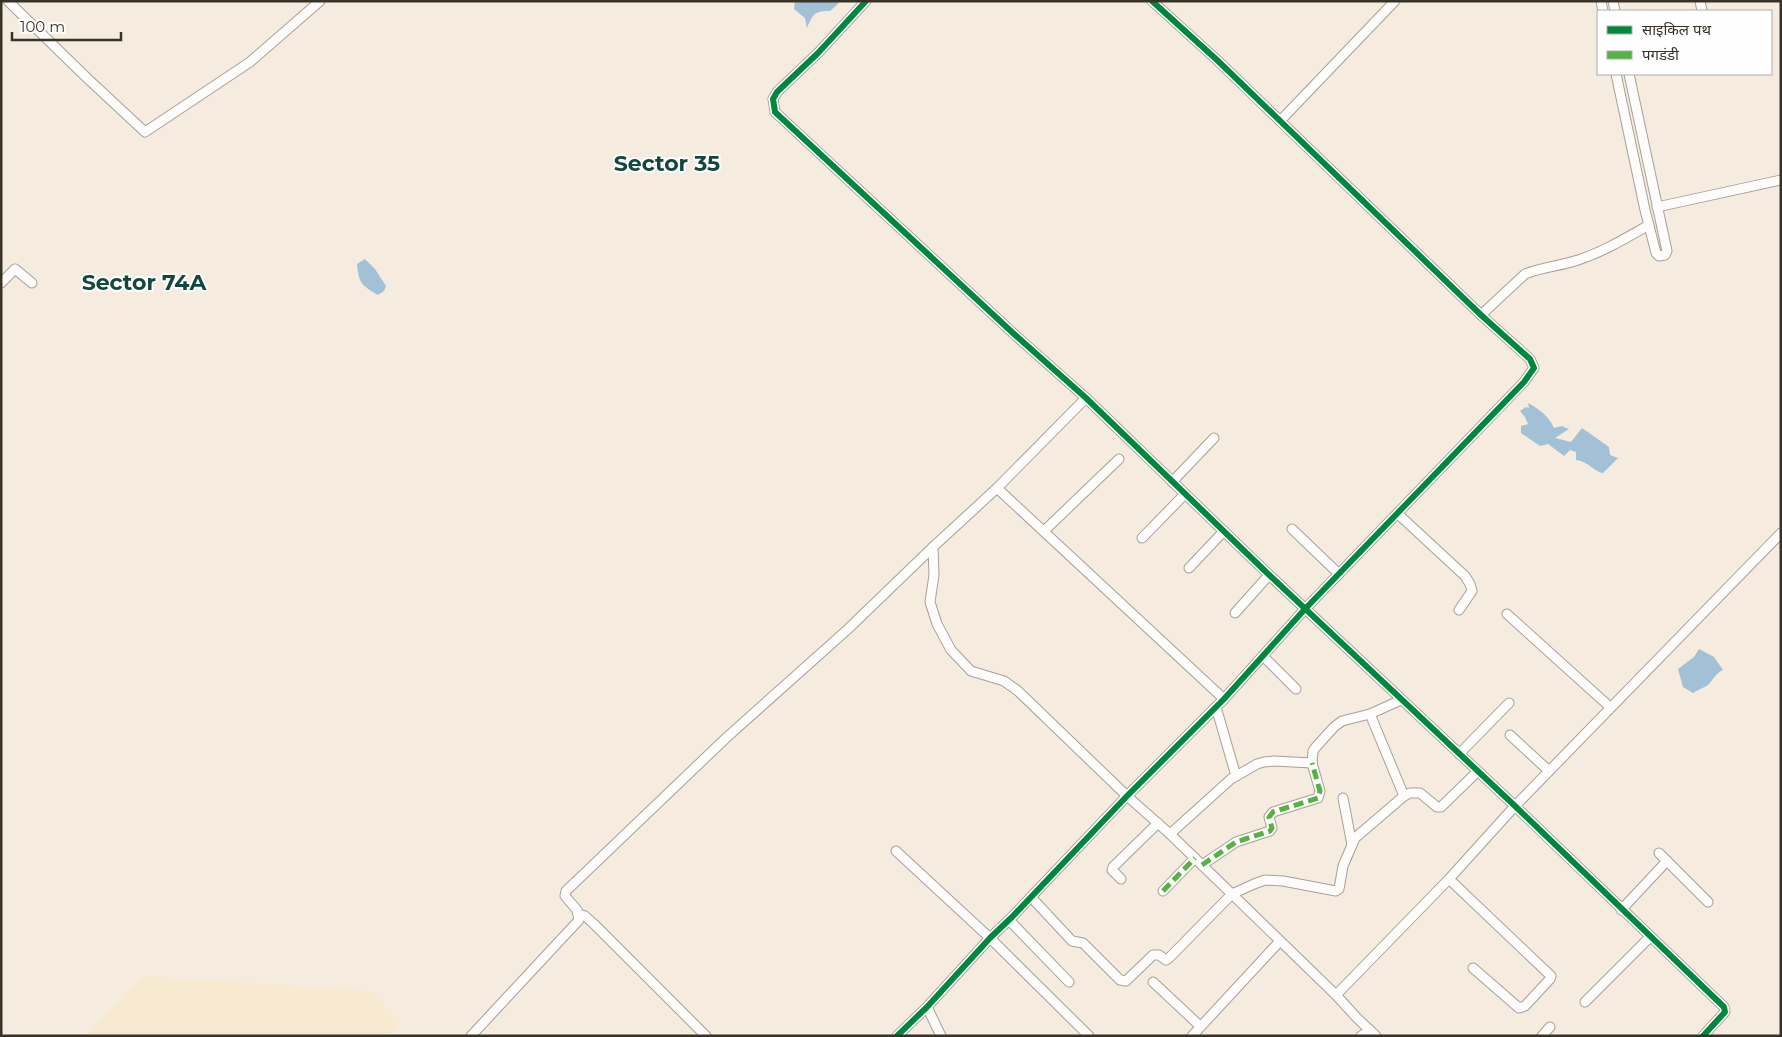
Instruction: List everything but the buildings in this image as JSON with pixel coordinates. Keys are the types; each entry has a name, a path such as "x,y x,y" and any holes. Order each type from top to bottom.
{"street":[{"path":"8,1 144,132 250,62 320,1"},
{"path":"866,1 777,92 773,99 775,112 1044,362 1086,398 1269,575 1515,806 1724,1007 1725,1012 1703,1036"},
{"path":"897,1036 927,1007 990,938 1224,699 1305,609 1532,373 1533,364 1530,359 1217,60 1152,1"},
{"path":"1280,121 1395,1"},
{"path":"1616,75 1656,253 1659,256 1665,255 1667,252 1629,75"},
{"path":"1658,207 1781,180"},
{"path":"1481,314 1525,274 1577,261 1595,254 1649,225"},
{"path":"1,283 15,269 32,283"},
{"path":"471,1036 580,919 577,910 565,896 566,891 726,738 848,628 932,547 997,488 1086,398"},
{"path":"1172,482 1214,438"},
{"path":"1044,531 1119,459"},
{"path":"997,488 1224,699"},
{"path":"1142,538 1185,494"},
{"path":"1398,514 1465,576 1472,591 1459,610"},
{"path":"1292,529 1339,574"},
{"path":"1189,568 1224,531"},
{"path":"1336,995 1449,879 1515,806 1610,707 1781,533"},
{"path":"932,547 934,570 930,595 931,607 937,624 958,659 972,671 1004,681 1018,691 1195,858 1373,1033"},
{"path":"1235,612 1269,575"},
{"path":"1507,614 1610,707"},
{"path":"1263,656 1296,689"},
{"path":"1202,865 1236,842 1270,831 1272,828 1269,817 1273,812 1318,798 1320,791 1312,763 1313,751 1334,727 1342,721 1370,714 1401,700"},
{"path":"1459,754 1509,703"},
{"path":"1216,707 1236,776"},
{"path":"1370,714 1404,796"},
{"path":"1510,735 1549,771"},
{"path":"1170,834 1210,796 1236,776 1264,762 1312,763"},
{"path":"1031,897 1072,941 1083,943 1120,980 1126,981 1153,956 1159,955 1166,960 1169,958 1232,894 1265,880 1283,881 1336,891 1339,889 1343,866 1355,838 1404,796 1410,793 1420,793 1437,807 1441,807 1478,771"},
{"path":"1343,798 1352,844"},
{"path":"1121,879 1112,870 1113,867 1158,823"},
{"path":"896,851 990,938 1089,1036"},
{"path":"1659,853 1708,902"},
{"path":"1163,891 1195,858"},
{"path":"1621,910 1667,861"},
{"path":"1449,879 1551,976 1524,1006 1519,1008 1473,968"},
{"path":"578,914 585,916 594,924 706,1036"},
{"path":"1009,920 1068,982"},
{"path":"1585,1002 1650,936"},
{"path":"1192,1036 1280,941"},
{"path":"1153,982 1200,1026"},
{"path":"927,1007 941,1036"},
{"path":"1542,1036 1550,1027"},
{"path":"1361,1036 1373,1033"}],"shaded area":[{"path":"144,976 371,991 401,1023 389,1036 85,1036"}],"water":[{"path":"795,1 838,1 839,3 830,11 821,11 815,14 807,28 805,18 794,9"},
{"path":"365,259 375,269 386,286 384,291 378,295 362,284 360,280 357,264"},
{"path":"1528,403 1543,413 1554,428 1562,426 1569,429 1555,438 1571,442 1582,428 1609,447 1610,455 1618,458 1603,473 1576,460 1576,452 1570,450 1564,456 1548,444 1540,446 1521,433 1521,426 1528,424 1520,411 1526,407 1529,408"},
{"path":"1699,649 1714,657 1723,670 1708,685 1693,693 1683,687 1678,669 1694,657"}],"marked path":[{"path":"1202,865 1236,842 1270,831 1272,828 1269,817 1273,812 1318,798 1320,791 1312,763"},
{"path":"1163,891 1195,858"}],"cycle path":[{"path":"866,1 818,53 777,92 773,99 775,112 1014,334 1086,398 1264,570 1515,806 1724,1007 1725,1012 1703,1036"},
{"path":"897,1036 927,1007 990,938 1127,796 1224,699 1305,609 1524,382 1534,368 1530,359 1481,315 1217,60 1152,1"}],"district":[{"name":"Sector 35","path":"667,163"},
{"name":"Sector 74A","path":"144,282"}]}
